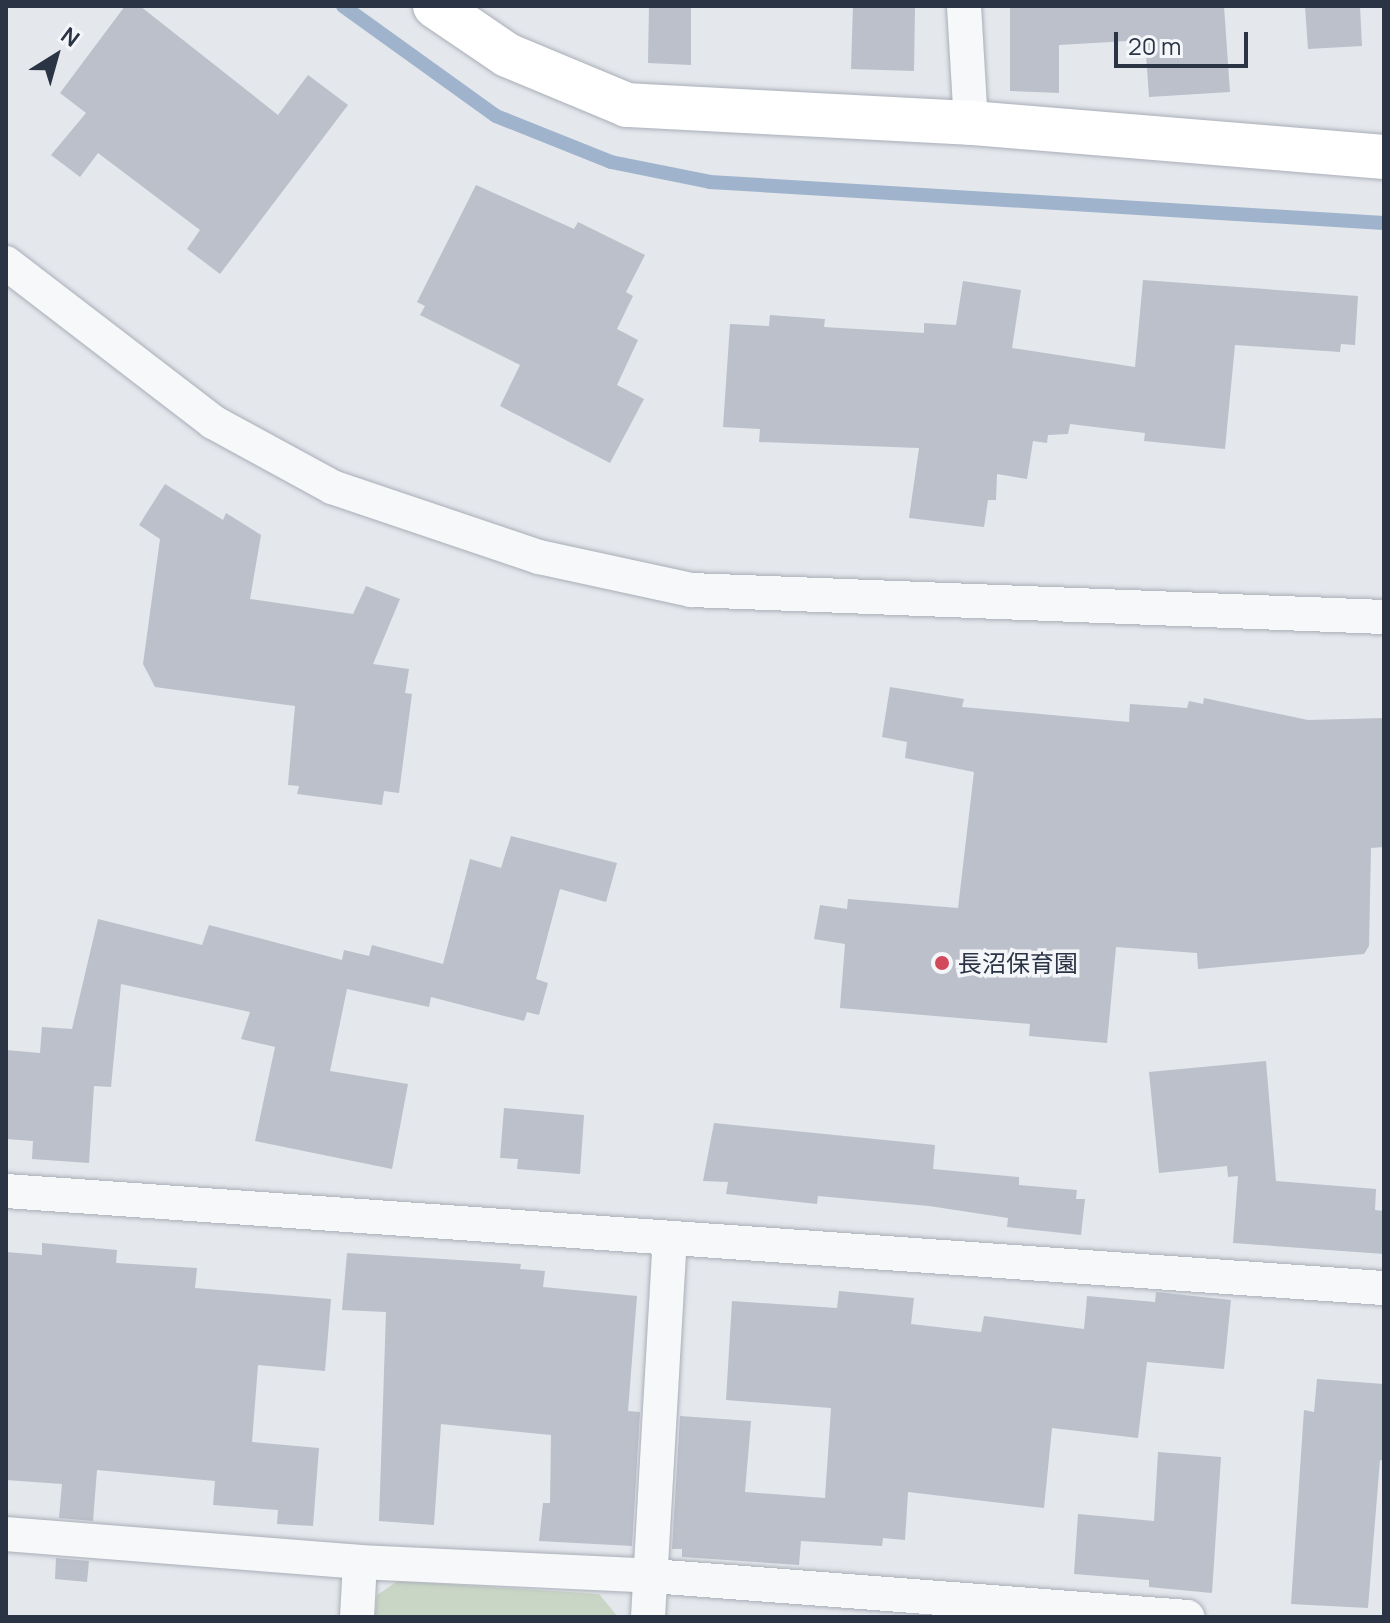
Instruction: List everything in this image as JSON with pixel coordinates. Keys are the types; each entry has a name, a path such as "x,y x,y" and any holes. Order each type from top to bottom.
{"street":[{"path":"435,6 507,55 627,105 971,123 1384,157"},
{"path":"964,6 971,123"},
{"path":"6,263 213,422 332,487 539,557 691,590 1384,617"},
{"path":"6,1191 1384,1288"},
{"path":"648,1617 670,1239"},
{"path":"6,1534 360,1562 652,1576 1187,1617"},
{"path":"357,1617 360,1562"}],"green space":[{"path":"398,1581 599,1594 618,1617 375,1617 377,1595"}],"building":[{"path":"125,6 140,6 278,115 308,75 348,105 220,274 187,249 200,230 98,153 80,177 51,155 86,113 60,93"},
{"path":"649,6 691,6 691,65 648,63"},
{"path":"853,6 915,6 914,71 851,69"},
{"path":"1010,6 1224,6 1230,92 1149,97 1145,40 1059,45 1059,93 1010,91"},
{"path":"1305,6 1360,6 1362,46 1308,49"},
{"path":"476,185 574,229 578,222 645,255 626,292 633,296 617,329 638,340 617,385 644,399 610,463 500,406 520,365 420,315 425,306 417,302"},
{"path":"1143,280 1358,296 1355,345 1341,344 1340,352 1235,345 1225,449 1144,441 1145,433 1070,424 1068,434 1048,435 1047,443 1033,441 1027,479 997,474 996,500 988,500 984,527 909,518 919,448 759,442 760,429 723,427 730,324 769,326 770,315 825,319 824,327 924,333 924,323 956,325 963,281 1021,290 1012,348 1135,367"},
{"path":"165,484 223,520 226,513 261,535 250,599 353,614 366,586 400,599 373,664 409,669 405,693 412,694 399,793 384,791 382,805 297,794 299,786 288,785 295,706 155,687 143,664 160,539 139,525"},
{"path":"890,687 964,699 962,707 1129,722 1130,704 1187,708 1189,701 1203,704 1204,698 1308,720 1384,718 1384,847 1371,848 1369,946 1364,954 1198,969 1197,953 1116,947 1107,1043 1029,1036 1030,1024 840,1008 845,944 814,939 820,905 847,909 848,899 958,908 974,772 905,758 907,742 882,737"},
{"path":"511,836 617,863 606,902 560,889 536,979 548,983 539,1015 527,1012 524,1021 431,997 429,1007 347,989 330,1071 408,1084 392,1169 255,1141 275,1047 241,1039 250,1012 121,984 111,1087 94,1086 89,1163 32,1159 33,1141 6,1139 6,1050 40,1053 42,1027 72,1029 98,919 202,945 209,925 342,960 344,950 369,956 372,945 443,964 470,859 501,868"},
{"path":"1266,1061 1276,1181 1376,1189 1375,1210 1384,1211 1384,1254 1233,1243 1238,1176 1228,1177 1227,1166 1159,1173 1149,1072"},
{"path":"504,1108 584,1115 580,1174 517,1169 518,1159 500,1158"},
{"path":"714,1123 935,1145 933,1169 1019,1177 1019,1185 1077,1190 1076,1199 1085,1199 1081,1235 1007,1227 1008,1218 929,1206 818,1196 817,1204 726,1194 728,1182 703,1181"},
{"path":"42,1243 117,1250 116,1263 197,1268 195,1288 331,1299 325,1371 258,1365 252,1442 319,1448 313,1526 277,1524 278,1510 213,1505 215,1481 97,1470 93,1521 59,1518 62,1484 6,1480 6,1252 42,1255"},
{"path":"347,1253 521,1264 520,1269 545,1271 543,1287 637,1296 628,1411 640,1412 632,1546 539,1541 543,1503 550,1503 551,1435 441,1424 434,1525 379,1521 386,1312 342,1310"},
{"path":"839,1291 914,1298 911,1324 981,1332 984,1316 1084,1329 1087,1296 1155,1302 1156,1292 1231,1300 1224,1369 1147,1362 1138,1438 1052,1428 1044,1508 908,1492 905,1540 883,1538 882,1546 801,1541 799,1565 682,1557 682,1549 672,1549 680,1416 751,1421 745,1492 825,1498 831,1408 726,1400 732,1301 837,1308"},
{"path":"1317,1379 1384,1384 1384,1461 1380,1460 1368,1608 1291,1604 1304,1410 1314,1412"},
{"path":"1158,1452 1221,1457 1212,1593 1149,1587 1149,1580 1074,1574 1078,1514 1154,1521"},
{"path":"56,1558 89,1561 87,1582 55,1579"}],"waterway":[{"path":"343,6 496,116 611,162 710,182 1384,223"}],"place":[{"name":"長沼保育園","path":"942,963"}]}
